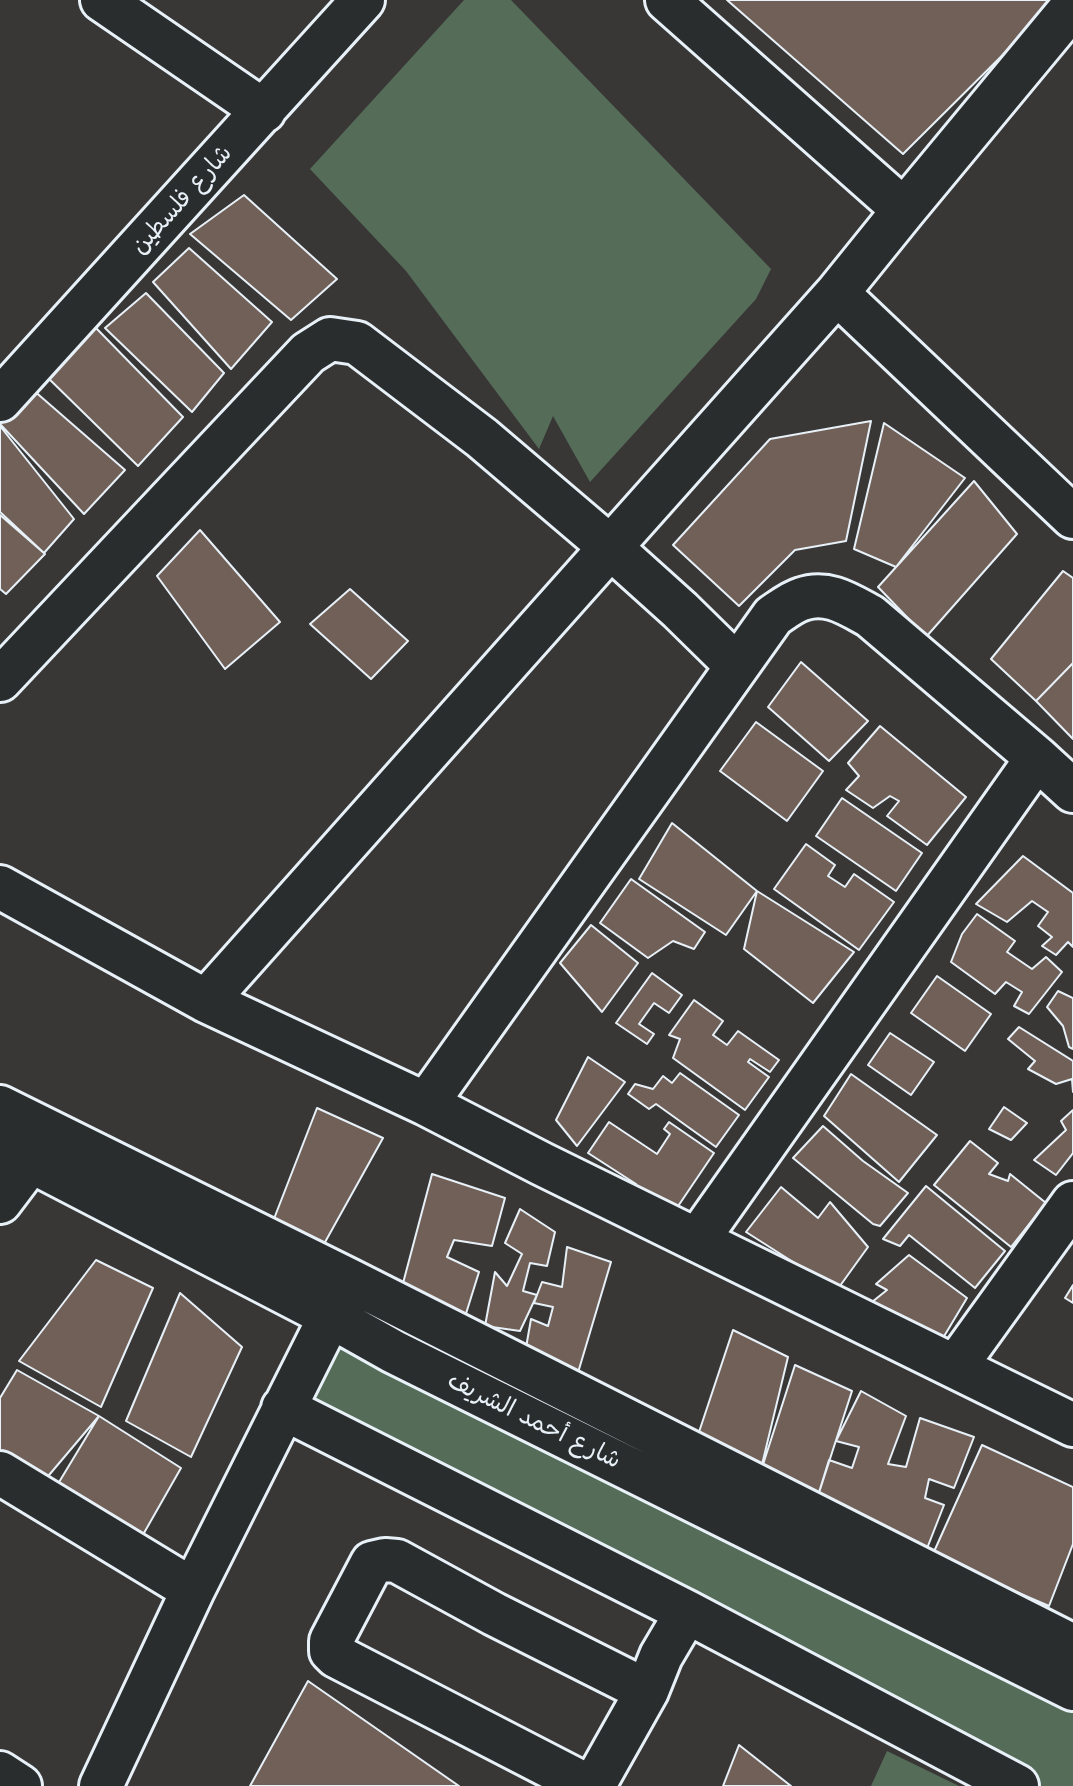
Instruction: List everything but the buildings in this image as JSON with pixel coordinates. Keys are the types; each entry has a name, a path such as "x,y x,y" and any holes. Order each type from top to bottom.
{"street":[{"path":"102,0 264,111"},
{"name":"شارع فلسطين","path":"0,400 363,0"},
{"path":"667,0 904,210"},
{"path":"206,1001 837,293 1073,6"},
{"path":"837,293 1073,517"},
{"path":"0,680 308,353 330,339 357,343 482,438 610,547 737,666"},
{"path":"426,1104 773,616 801,599 821,596 839,600 870,616 1073,791"},
{"path":"698,1239 1037,758"},
{"path":"0,887 206,1001 426,1104 1073,1425"},
{"name":"شارع أحمد الشريف","path":"0,1107 26,1145 339,1298 1073,1646"},
{"path":"0,1202 26,1145"},
{"path":"955,1367 1073,1203"},
{"path":"101,1786 193,1590 339,1298"},
{"name":"شارع أحمد الشريف","path":"339,1298 394,1352 1073,1689"},
{"path":"283,1408 687,1612 1017,1786"},
{"path":"0,1473 193,1590"},
{"path":"647,1691 397,1561 372,1563 331,1641 331,1651 336,1656 580,1782 591,1784 598,1778 647,1691 661,1656 687,1612"},
{"path":"0,1773 20,1786"}],"green space":[{"path":"464,0 511,0 771,269 756,299 590,482 553,416 539,449 406,271 310,169"},
{"path":"330,1316 1073,1689 1073,1786 1017,1786 283,1408"},
{"path":"887,1751 959,1786 871,1786"}]}
